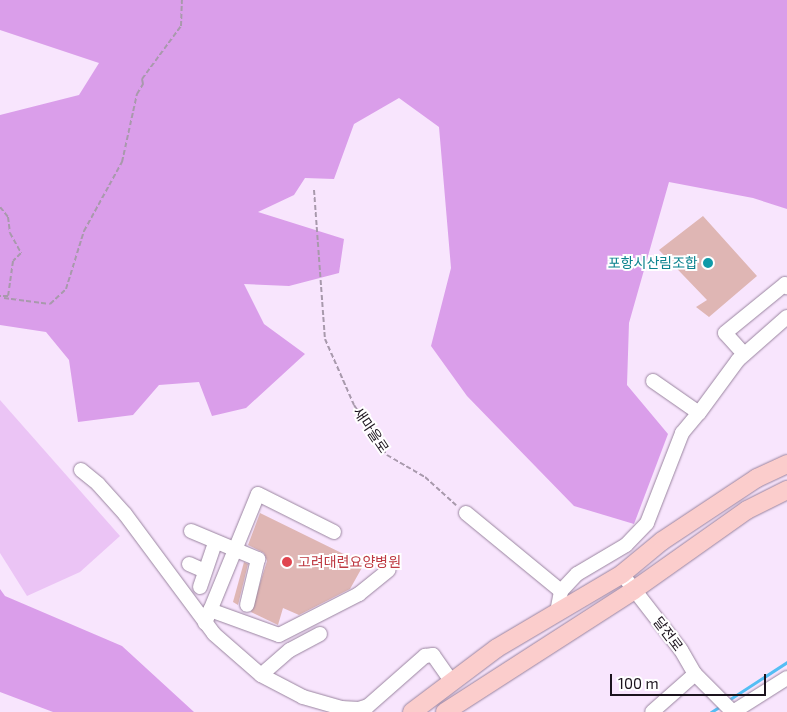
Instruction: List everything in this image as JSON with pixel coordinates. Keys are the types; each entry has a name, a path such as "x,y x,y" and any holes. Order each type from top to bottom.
{"main road":[{"path":"412,712 497,648 622,574 662,541 742,488 787,464"},
{"path":"445,712 634,590 747,510 787,490"}],"street":[{"path":"744,354 725,334 785,284 787,286"},
{"path":"557,612 561,591 577,574 626,545 647,523 682,433 700,413 744,354 787,317"},
{"path":"653,381 700,413"},
{"path":"81,470 98,484 125,514 208,616 261,675 302,697 342,708 359,709 368,706 425,656 433,655 452,682"},
{"path":"208,616 233,550 258,494 334,532"},
{"path":"466,513 561,591"},
{"path":"191,531 258,559 247,605"},
{"path":"200,587 215,542"},
{"path":"189,564 205,571"},
{"path":"208,616 279,635 359,594 389,570"},
{"name":"달전로","path":"622,574 681,650 695,674 729,708"},
{"path":"261,675 290,650 320,634"},
{"path":"652,712 695,674"},
{"path":"729,708 787,678"}],"path":[{"path":"0,296 50,304 66,289 84,231 122,162 137,94 143,84 142,79 181,26 182,0"},
{"name":"새마을로","path":"314,190 325,339 354,405 387,456 424,478 466,513"},
{"path":"0,207 8,217 10,233 21,253 14,261 11,288 8,296 4,298"}],"shaded area":[{"path":"0,0 787,0 787,209 753,198 669,182 629,323 627,385 668,434 634,524 574,506 467,396 431,346 451,268 439,127 399,98 354,124 334,179 305,178 294,195 258,212 344,239 339,273 289,286 244,284 264,324 305,354 246,408 212,416 199,382 159,385 133,415 78,422 69,360 46,332 0,325 0,115 79,95 99,63 0,30"},
{"path":"0,400 120,536 80,572 27,596 0,553"},
{"path":"0,589 5,596 122,646 194,712 53,712 0,692"}],"building":[{"name":"포항시산림조합","path":"703,216 757,276 709,317 696,307 707,300 659,250"},
{"path":"260,513 364,564 350,589 299,615 283,608 278,625 251,612 267,561 264,553 248,545"},
{"path":"244,562 248,564 238,605 233,602"}],"waterway":[{"path":"727,701 787,662"},
{"path":"711,712 722,705"}],"place":[{"name":"포항시산림조합","path":"708,263"},
{"name":"고려대련요양병원","path":"287,562"}]}
